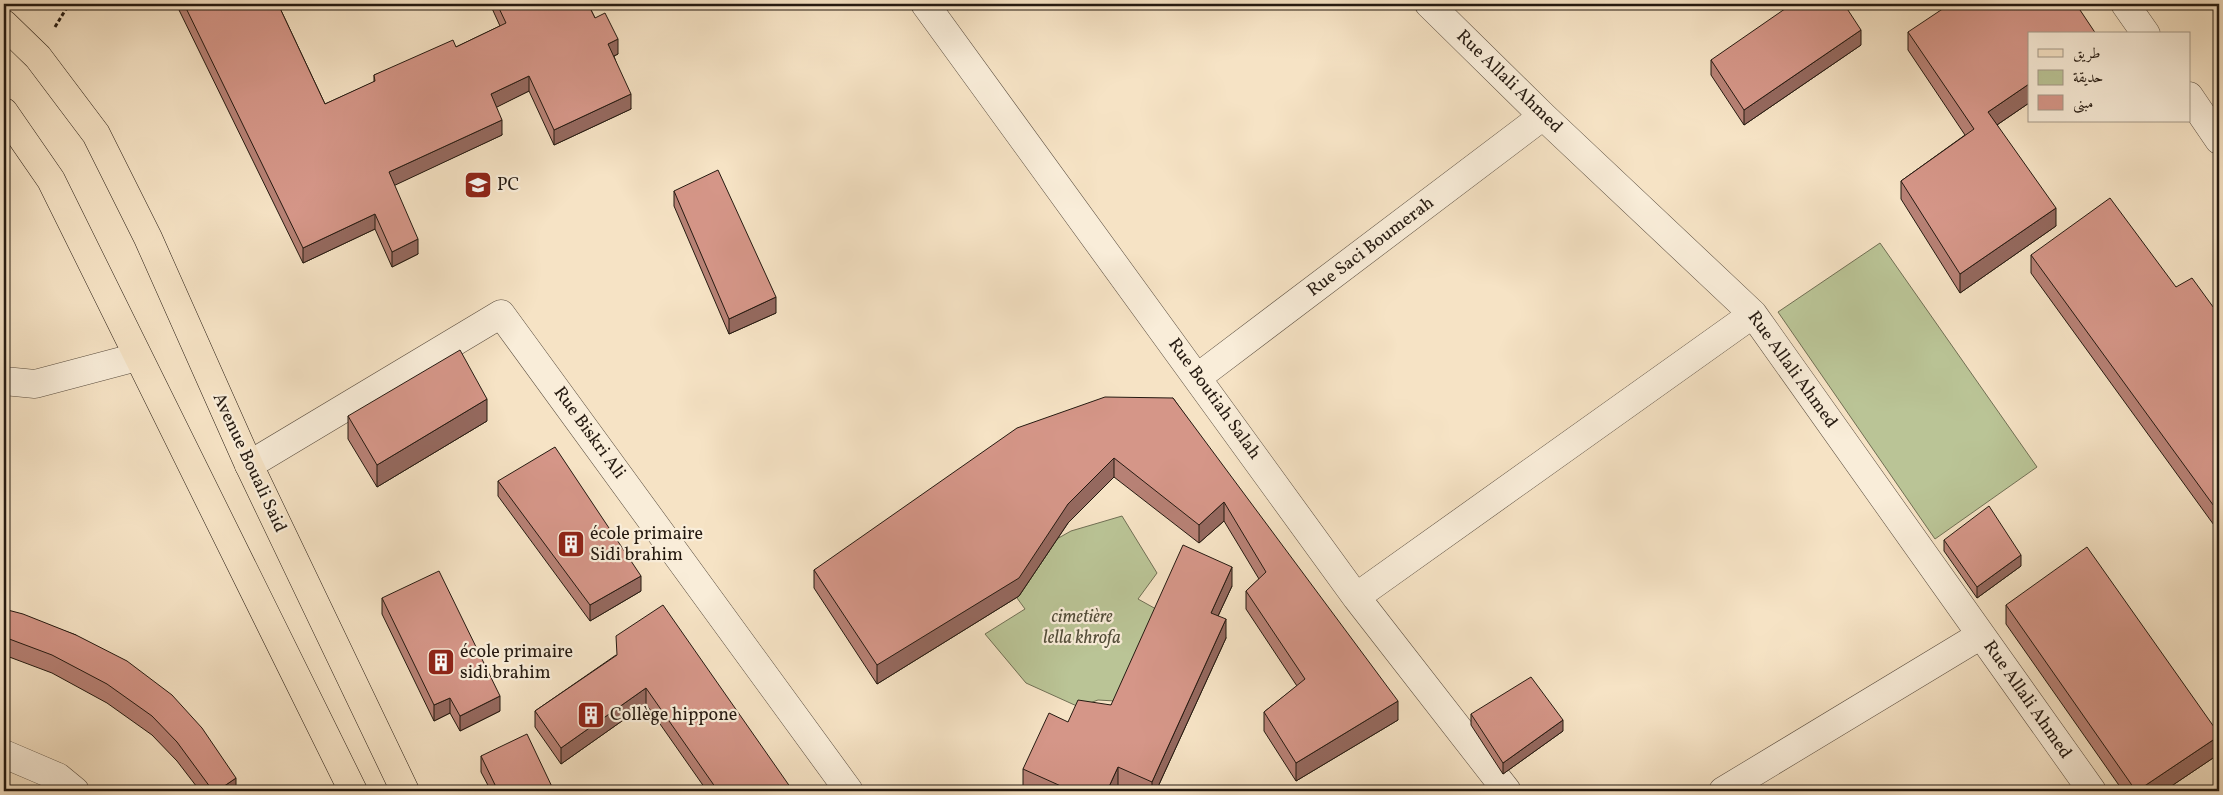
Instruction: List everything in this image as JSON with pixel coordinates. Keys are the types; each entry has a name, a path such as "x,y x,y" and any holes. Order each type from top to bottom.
{"main road":[{"name":"Avenue Bouali Said","path":"4,24 38,56 96,134 148,238 249,466 405,791"},
{"path":"4,112 51,180 353,791"}],"street":[{"name":"Rue Boutiah Salah","path":"925,4 1198,377 1356,597 1507,791"},
{"name":"Rue Allali Ahmed","path":"1428,4 1543,116 1753,314 2092,791"},
{"path":"2125,4 2145,32"},
{"path":"2190,97 2219,140"},
{"name":"Rue Saci Boumerah","path":"1198,377 1543,116"},
{"name":"Rue Biskri Ali","path":"249,466 501,314 849,791"},
{"path":"1356,597 1753,314"},
{"path":"4,381 35,384 137,357"},
{"path":"1724,791 1981,635"},
{"path":"4,754 58,776 75,791"}],"green space":[{"path":"1880,243 2037,467 1935,539 1778,312"},
{"name":"cimetière lella khrofa","path":"1122,516 1157,573 1138,599 1156,609 1115,701 1098,700 1079,707 1026,683 985,634 1025,609 998,572 1071,531"}],"building":[{"path":"184,4 278,4 325,104 375,81 374,75 453,40 456,47 506,23 497,4 588,4 595,18 605,13 618,39 608,44 631,94 554,130 529,76 491,94 502,120 389,172 418,239 392,252 375,214 303,248"},
{"path":"1792,4 1844,4 1861,30 1744,110 1711,60"},
{"path":"1950,4 2076,4 2095,32 2028,32 2028,85 1988,112 2056,208 1960,274 1901,181 1974,129 1908,32"},
{"path":"718,170 776,297 729,319 674,191"},
{"path":"2110,198 2176,287 2192,278 2219,315 2219,513 2031,255"},
{"path":"460,350 487,399 377,465 348,416"},
{"path":"1105,397 1173,398 1398,701 1296,763 1264,712 1305,679 1246,591 1266,572 1224,502 1199,525 1114,458 1068,504 1019,578 877,665 814,570 1017,428"},
{"name":"école primaire Sidi brahim","path":"555,447 641,576 590,605 498,481"},
{"path":"1989,506 2021,555 1977,587 1944,540"},
{"path":"1183,545 1232,567 1211,613 1226,619 1152,782 1118,767 1107,791 1072,791 1023,769 1049,713 1068,722 1078,700 1111,705"},
{"path":"2087,547 2219,734 2219,736 2137,791 2006,605"},
{"name":"école primaire sidi brahim","path":"439,571 500,696 460,716 450,698 434,705 382,598"},
{"name":"Collège hippone","path":"663,605 793,791 718,791 646,688 561,748 535,711 617,655 616,636"},
{"path":"4,609 23,614 76,635 127,661 172,695 202,728 236,778 217,791 213,791 177,742 152,716 107,684 52,655 4,637"},
{"path":"1531,677 1563,720 1503,763 1471,714"},
{"path":"527,734 554,791 498,791 481,756"}],"place":[{"name":"PC","path":"478,185"},
{"name":"école primaire Sidi brahim","path":"571,544"},
{"name":"école primaire sidi brahim","path":"441,662"},
{"name":"Collège hippone","path":"591,715"}]}
